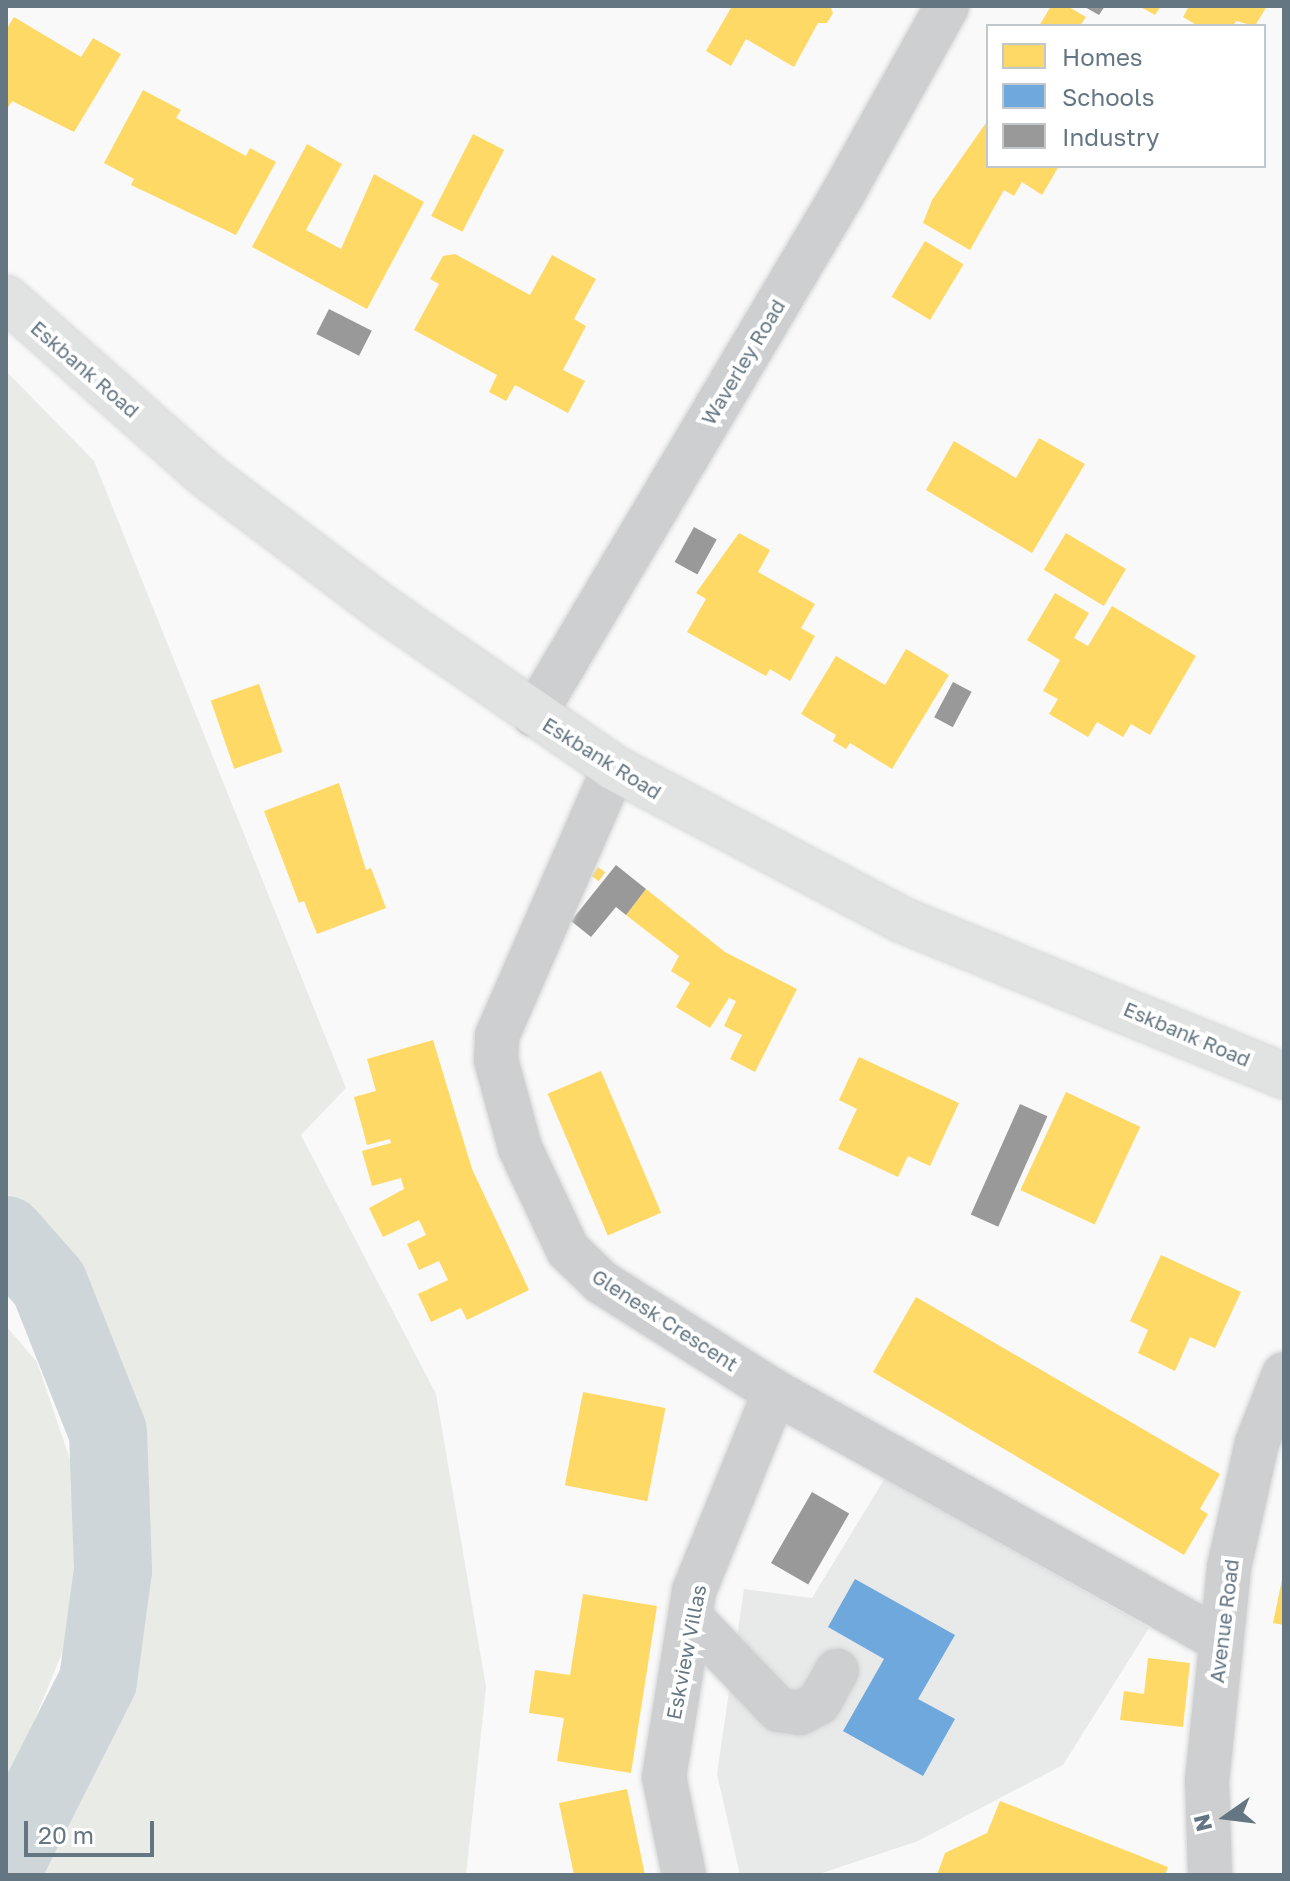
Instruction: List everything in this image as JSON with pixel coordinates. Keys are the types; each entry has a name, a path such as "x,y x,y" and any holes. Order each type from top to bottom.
{"main road":[{"name":"Eskbank Road","path":"6,298 206,475 534,715 614,768 902,920 1284,1076"}],"street":[{"name":"Waverley Road","path":"534,715 842,195 947,6"},
{"name":"Glenesk Crescent","path":"614,768 497,1036 496,1060 520,1148 568,1250 601,1282 775,1392 1220,1640"},
{"name":"Avenue Road","path":"1210,1875 1207,1792 1220,1640 1241,1502 1284,1374"},
{"name":"Eskview Villas","path":"684,1875 664,1777 694,1591 775,1392"},
{"path":"690,1617 779,1710 800,1713 819,1703 837,1671"}],"shaded area":[{"path":"6,371 94,461 346,1088 301,1135 436,1394 486,1687 466,1875 32,1875 74,1787 140,1591 124,1412 78,1286 6,1192"},
{"path":"6,1326 37,1362 81,1492 67,1641 6,1789"},
{"path":"885,1478 1149,1628 1063,1765 918,1841 816,1875 740,1875 717,1774 744,1589 812,1598"}],"building: Homes":[{"path":"732,6 830,6 833,13 827,23 818,23 794,67 746,39 731,66 706,51"},
{"path":"1051,6 1067,6 1086,17 1081,24 1040,24"},
{"path":"1139,6 1161,6 1155,15"},
{"path":"1189,6 1267,6 1256,24 1236,21 1234,24 1195,24 1183,17"},
{"path":"14,17 81,57 93,38 121,54 74,132 12,101 6,111 6,30"},
{"path":"143,90 181,110 176,118 246,156 250,148 276,162 236,235 131,185 134,179 104,163"},
{"path":"986,123 986,168 1058,168 1042,195 1022,182 1014,196 1004,190 970,250 923,223 932,200"},
{"path":"473,134 504,150 462,232 431,216"},
{"path":"307,144 342,164 306,230 341,249 374,174 424,202 367,309 252,247"},
{"path":"925,241 964,264 930,320 892,297"},
{"path":"455,254 530,295 552,255 596,279 574,319 586,326 563,370 585,381 568,413 515,385 506,401 489,392 497,375 414,330 439,284 430,279 443,256"},
{"path":"1039,438 1085,464 1032,553 926,490 954,441 1016,478"},
{"path":"739,533 770,550 758,572 815,604 801,628 815,636 790,681 770,669 766,676 687,632 706,599 696,593"},
{"path":"1066,533 1126,569 1104,606 1044,570"},
{"path":"1055,593 1089,613 1074,638 1088,646 1112,606 1196,656 1150,735 1131,724 1123,737 1097,722 1088,737 1049,714 1058,699 1043,691 1060,660 1027,640"},
{"path":"906,649 949,675 892,769 850,743 846,749 833,741 836,735 801,714 836,656 885,685"},
{"path":"259,684 282,752 234,769 211,701"},
{"path":"339,783 366,870 371,868 386,908 317,934 304,901 299,903 264,811"},
{"path":"598,867 605,872 599,881 592,876"},
{"path":"646,889 725,952 797,989 755,1072 730,1059 742,1035 724,1026 736,1001 729,998 710,1028 676,1007 690,983 671,971 679,956 626,915"},
{"path":"433,1040 472,1169 529,1290 467,1320 461,1308 431,1322 418,1294 448,1280 439,1261 419,1270 407,1244 426,1235 419,1220 383,1237 369,1208 404,1189 401,1178 372,1186 362,1151 391,1143 390,1139 367,1145 354,1097 376,1091 367,1059"},
{"path":"859,1057 959,1103 930,1166 908,1156 898,1177 838,1149 857,1109 839,1100"},
{"path":"601,1071 661,1213 608,1235 548,1094"},
{"path":"1066,1092 1140,1127 1095,1225 1020,1190"},
{"path":"1161,1255 1241,1292 1215,1348 1190,1337 1175,1371 1138,1353 1148,1330 1130,1321"},
{"path":"916,1297 1220,1474 1200,1509 1208,1514 1184,1555 873,1372"},
{"path":"583,1392 665,1408 647,1501 565,1485"},
{"path":"1284,1575 1284,1625 1273,1623"},
{"path":"583,1594 657,1606 631,1773 557,1761 564,1718 529,1713 535,1670 570,1675"},
{"path":"1148,1658 1190,1663 1183,1727 1120,1720 1124,1691 1144,1694"},
{"path":"627,1789 645,1875 574,1875 559,1803"},
{"path":"1000,1801 1168,1867 1165,1875 937,1875 945,1853 987,1833"}],"building: Schools":[{"path":"855,1579 955,1635 918,1699 955,1719 923,1776 843,1731 884,1659 828,1627"}],"building: Industry":[{"path":"1083,6 1105,6 1099,15"},
{"path":"329,309 372,331 359,356 316,334"},
{"path":"694,527 717,540 697,575 675,562"},
{"path":"953,682 972,692 953,727 934,717"},
{"path":"616,865 646,889 626,915 616,907 591,937 571,921"},
{"path":"1020,1104 1047,1116 998,1227 971,1215"},
{"path":"812,1492 849,1514 808,1585 771,1563"}],"waterway":[{"path":"6,1235 49,1284 108,1432 113,1570 98,1681 6,1863"}]}
